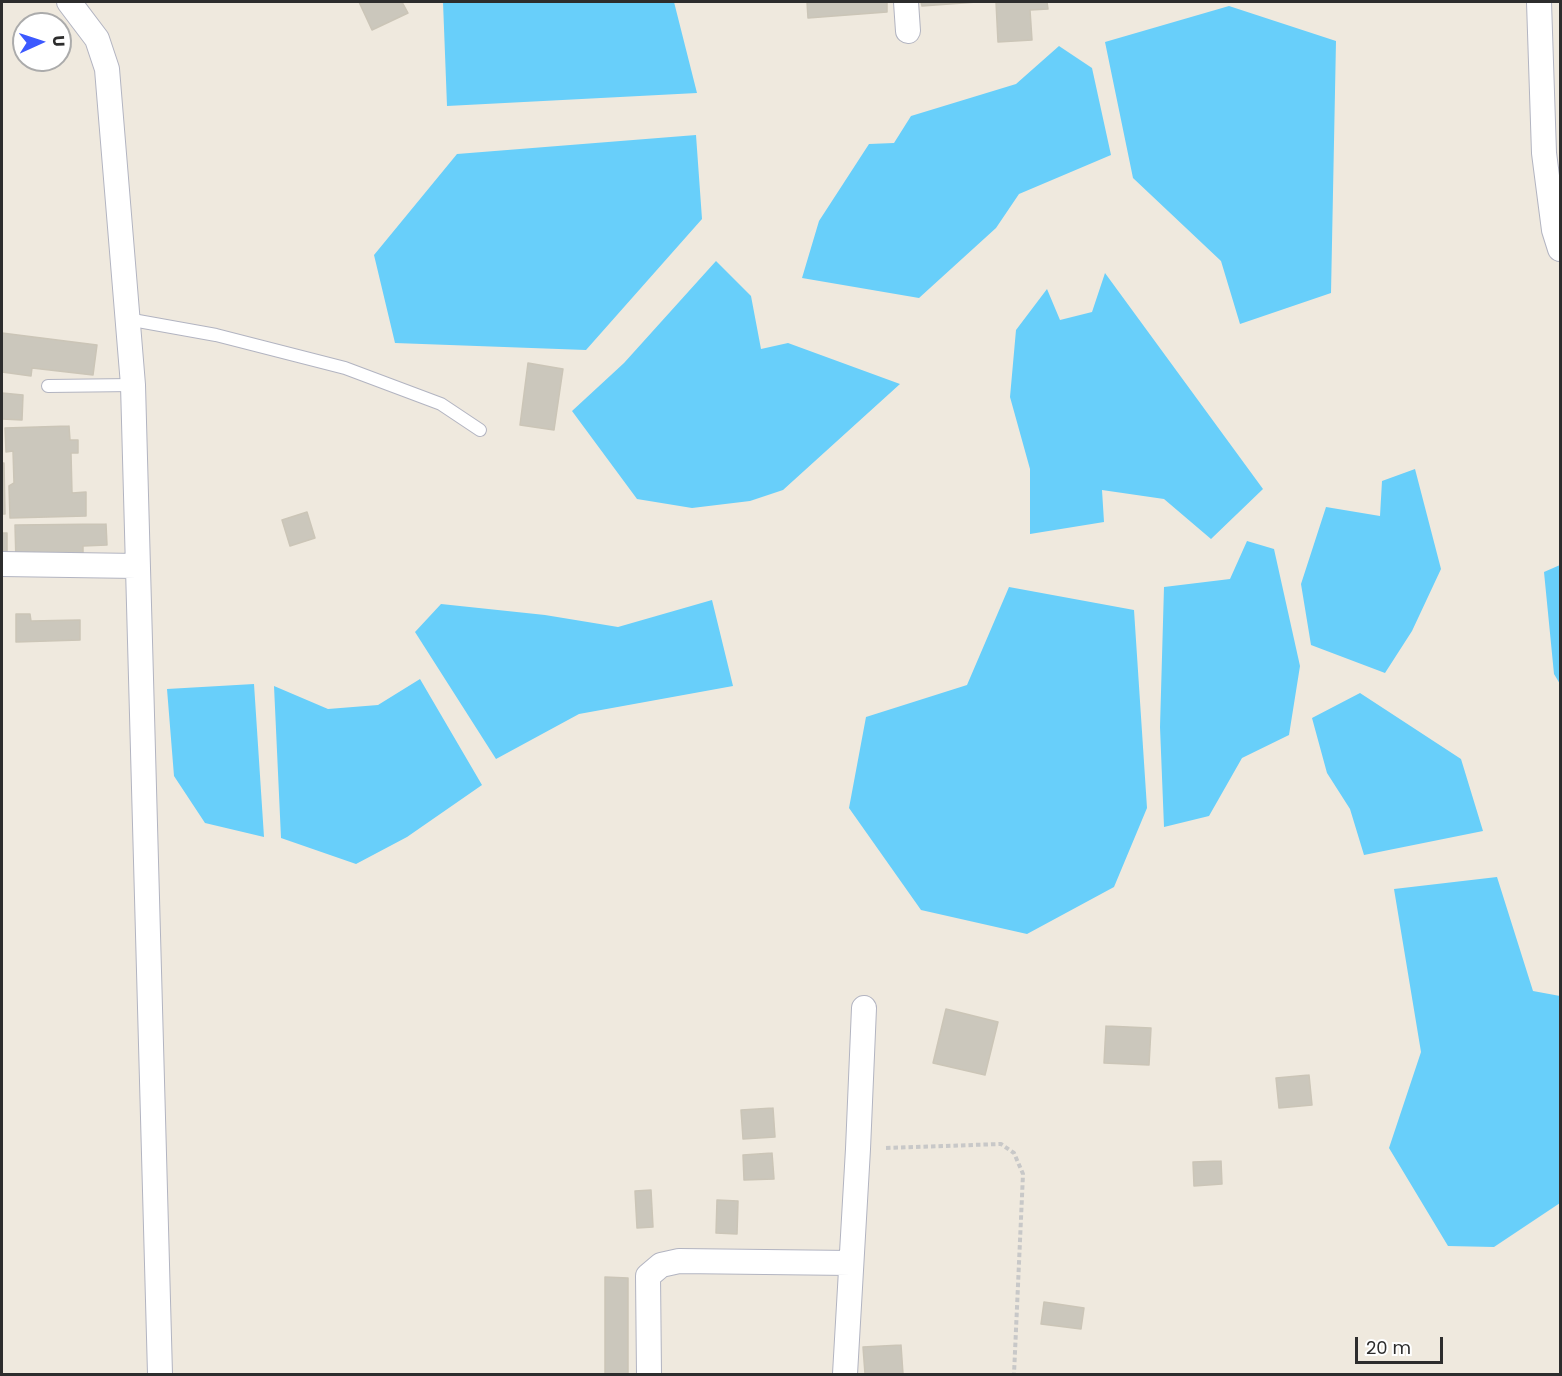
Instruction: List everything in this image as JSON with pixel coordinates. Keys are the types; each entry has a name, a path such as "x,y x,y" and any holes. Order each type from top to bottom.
{"street":[{"path":"69,2 97,39 107,69 133,385 160,1374"},
{"path":"906,2 908,31"},
{"path":"1539,2 1544,153 1554,230 1560,249"},
{"path":"2,564 137,566"},
{"path":"845,1374 864,1008"},
{"path":"649,1374 648,1276 661,1265 679,1261 850,1263"}],"lane":[{"path":"127,319 216,335 345,368 441,404 480,430"},
{"path":"48,386 133,385"}],"path":[{"path":"858,1149 1001,1144 1014,1153 1023,1174 1014,1374"}],"water":[{"path":"443,2 674,2 697,93 447,106"},
{"path":"1229,6 1336,41 1331,293 1240,324 1221,261 1133,178 1105,42"},
{"path":"1059,46 1092,68 1111,155 1019,194 996,228 919,298 802,278 819,221 869,144 894,143 911,116 1016,84"},
{"path":"696,135 702,219 586,350 395,343 374,255 457,154"},
{"path":"716,261 751,296 761,349 788,343 900,384 783,490 750,501 692,508 637,499 572,411 624,363"},
{"path":"1105,273 1263,489 1211,539 1164,499 1102,490 1104,522 1030,534 1030,469 1010,397 1016,330 1047,289 1060,320 1092,312"},
{"path":"1415,469 1441,569 1412,631 1385,673 1311,645 1301,584 1326,507 1380,516 1382,481"},
{"path":"1247,541 1274,549 1300,666 1289,735 1242,758 1209,816 1164,827 1160,727 1164,587 1230,579"},
{"path":"1560,565 1560,684 1554,674 1544,572"},
{"path":"1009,587 1134,610 1147,808 1114,887 1027,934 921,910 849,808 866,717 967,685"},
{"path":"712,600 733,686 579,714 496,759 415,632 441,604 545,615 618,627"},
{"path":"420,679 482,785 407,837 356,864 281,838 274,686 328,709 378,705"},
{"path":"254,684 264,837 205,823 174,776 167,689"},
{"path":"1360,693 1461,759 1483,831 1364,855 1350,809 1327,773 1312,718"},
{"path":"1497,877 1533,991 1560,996 1560,1203 1494,1247 1448,1246 1389,1148 1421,1052 1394,889"}],"building":[{"path":"359,2 402,2 408,13 372,30"},
{"path":"807,2 887,2 887,12 808,18"},
{"path":"921,2 977,2 922,6"},
{"path":"996,2 1047,2 1048,9 1030,10 1032,40 998,42"},
{"path":"2,333 97,345 93,375 32,368 31,376 2,372"},
{"path":"528,363 563,369 554,430 520,425"},
{"path":"2,393 23,395 22,420 2,419"},
{"path":"69,426 70,440 78,440 78,453 71,453 72,493 86,492 86,516 10,518 9,486 14,483 13,451 6,452 5,428"},
{"path":"2,463 4,463 5,514 2,514"},
{"path":"307,512 315,538 290,546 282,520"},
{"path":"106,524 107,545 83,546 83,562 16,562 15,525"},
{"path":"2,533 7,533 7,557 2,557"},
{"path":"16,614 30,614 31,621 80,620 80,640 16,642"},
{"path":"946,1009 998,1022 985,1075 933,1063"},
{"path":"1106,1026 1151,1028 1149,1065 1104,1063"},
{"path":"1309,1075 1312,1105 1279,1108 1276,1078"},
{"path":"773,1108 775,1137 743,1139 741,1110"},
{"path":"772,1153 774,1179 744,1180 743,1155"},
{"path":"1221,1161 1222,1184 1194,1186 1193,1162"},
{"path":"651,1190 653,1227 637,1228 635,1191"},
{"path":"717,1200 738,1201 737,1234 716,1233"},
{"path":"605,1277 628,1278 628,1374 605,1374"},
{"path":"1044,1302 1084,1308 1081,1329 1041,1324"},
{"path":"901,1345 903,1374 865,1374 863,1347"}]}
